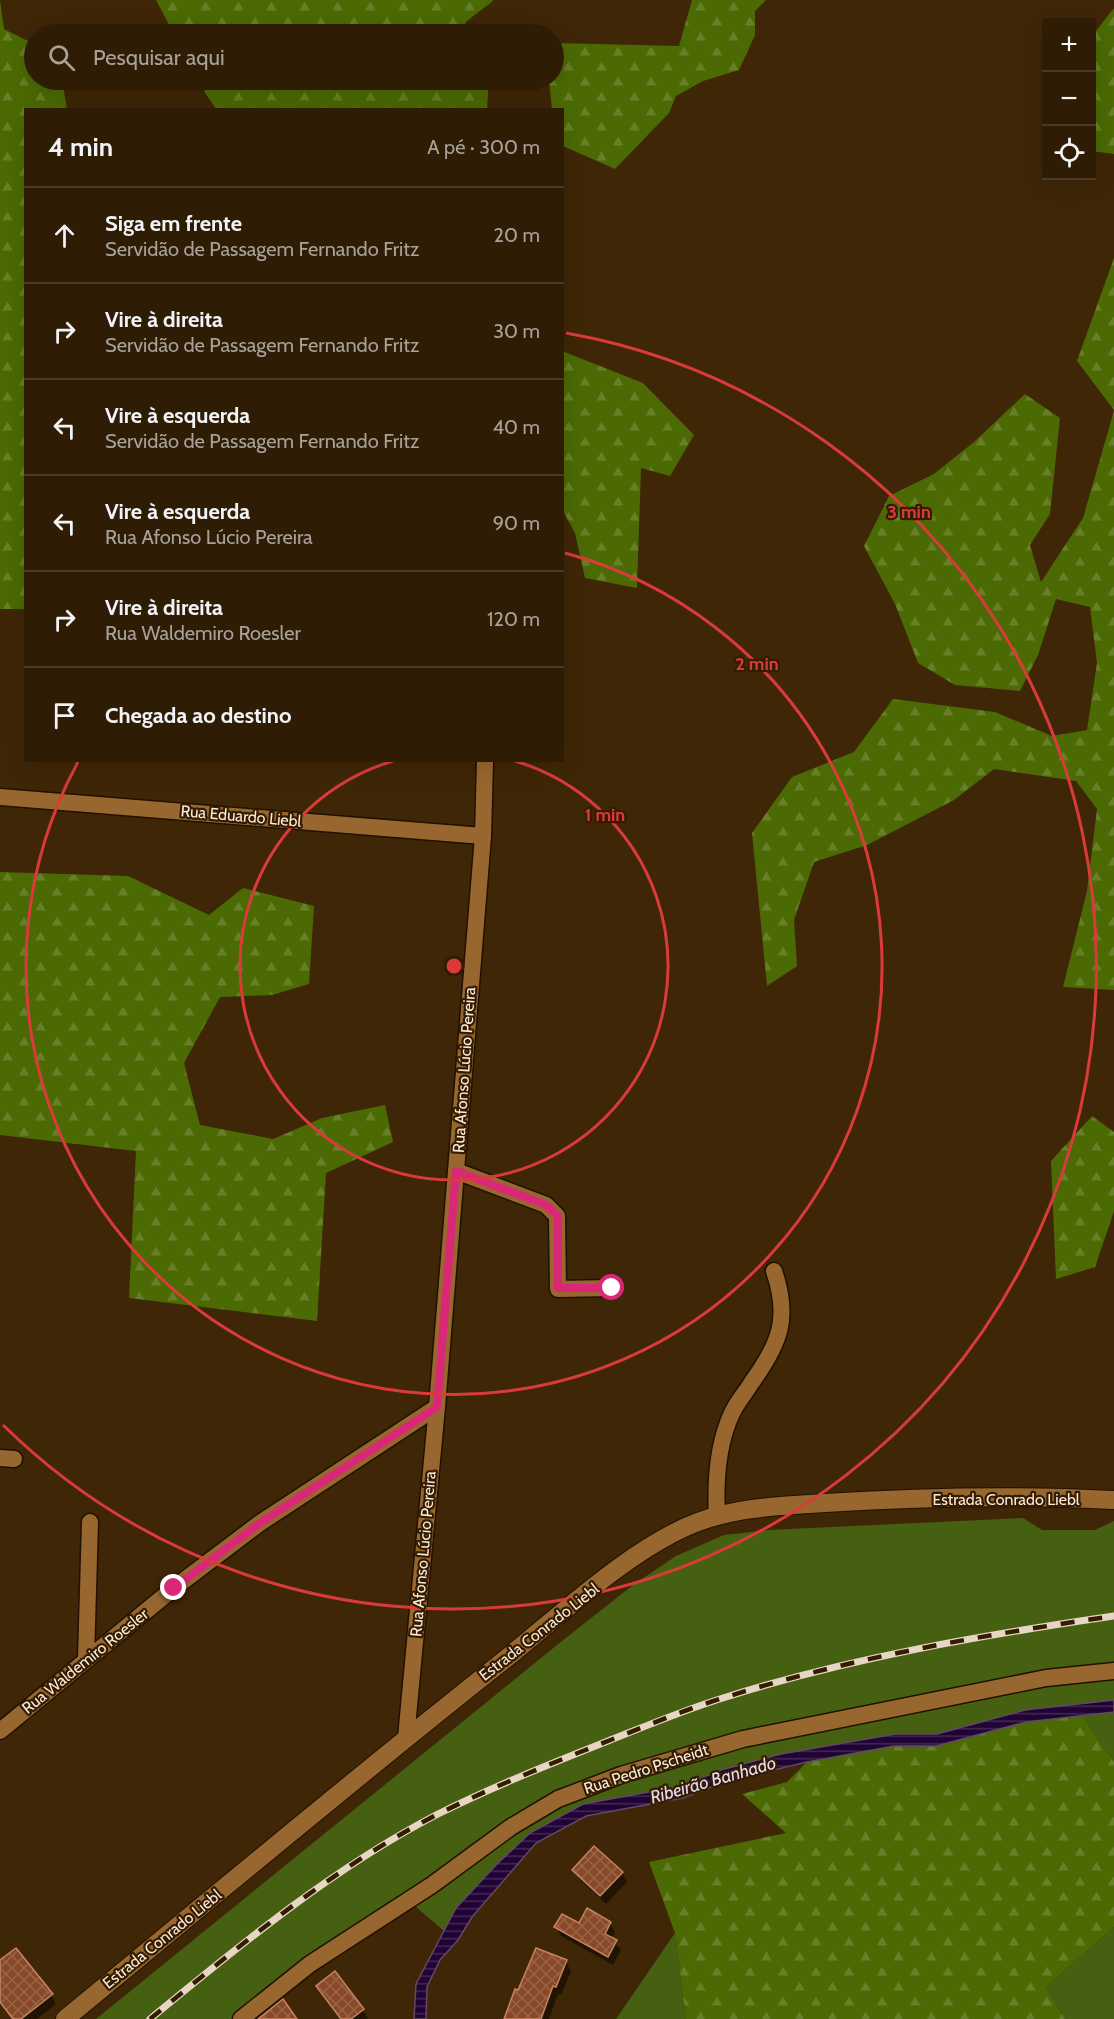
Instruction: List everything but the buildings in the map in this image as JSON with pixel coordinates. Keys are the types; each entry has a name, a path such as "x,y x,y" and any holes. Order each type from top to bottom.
{"main road":[{"name":"Estrada Conrado Liebl","path":"65,2019 406,1738 645,1550 684,1528 717,1517 756,1509 915,1498 1048,1497 1114,1500"}],"street":[{"name":"Rua Afonso Lúcio Pereira","path":"406,1738 437,1407 483,836 485,762"},
{"name":"Rua Eduardo Liebl","path":"0,797 483,836"},
{"path":"456,1171 546,1205 558,1216 558,1288 612,1288"},
{"path":"717,1517 721,1441 733,1410 767,1362 782,1327 781,1292 774,1271"},
{"name":"Rua Waldemiro Roesler","path":"0,1731 86,1659 260,1523 437,1407"},
{"path":"86,1659 90,1521"},
{"name":"Rua Pedro Pscheidt","path":"241,2019 310,1964 432,1885 511,1827 558,1799 621,1775 743,1739 1046,1677 1114,1671"}],"green space":[{"path":"0,0 4,29 24,39 24,90 64,90 67,108 24,108 24,609 0,609"},
{"path":"156,0 493,1 465,24 169,24"},
{"path":"692,0 766,0 755,11 755,35 739,70 703,81 676,96 669,113 615,169 564,146 564,108 552,108 550,90 564,90 564,43 679,46"},
{"path":"1114,8 1114,154 1096,152 1096,31"},
{"path":"204,90 488,90 487,108 215,108"},
{"path":"1114,258 1114,410 1077,361"},
{"path":"564,352 643,383 694,435 670,476 641,468 637,588 585,578 575,533 564,513"},
{"path":"1025,394 1060,418 1050,514 1030,545 1041,582 1083,518 1114,411 1114,990 1063,987 1087,891 1097,809 1076,781 994,769 954,800 867,845 814,862 794,920 797,966 767,986 752,833 792,777 854,752 893,699 995,712 1052,736 1087,730 1097,663 1090,607 1056,599 1038,655 1020,691 955,685 918,663 895,604 864,546 889,496 934,474 974,442"},
{"path":"0,872 128,876 209,915 243,888 314,906 309,984 272,995 220,997 184,1063 200,1125 273,1139 322,1118 385,1105 393,1142 326,1173 317,1321 129,1298 136,1151 0,1135"},
{"path":"1092,1116 1114,1132 1114,1211 1095,1267 1056,1279 1051,1161"},
{"path":"1023,1518 1042,1530 1095,1530 1114,1521 1114,1700 1025,1710 937,1734 895,1734 721,1770 682,1786 583,1804 530,1833 456,1908 444,1931 408,1900 241,2019 96,2019 562,1641 633,1585 676,1556 724,1535 768,1530"},
{"path":"1114,1712 1114,1762 1082,1716"},
{"path":"1082,1716 1114,1762 1114,1927 1046,1987 1065,2019 686,2019 675,1933 649,1862 786,1833 742,1794 787,1782 807,1762 894,1746 936,1746 1026,1722"},
{"path":"1114,1927 1114,2019 1065,2019 1046,1987"},
{"path":"675,1933 686,2019 616,2019"}],"water":[{"name":"Ribeirão Banhado","path":"1114,1700 1114,1712 1026,1722 936,1746 894,1746 807,1762 724,1782 683,1798 586,1816 536,1843 472,1917 458,1940 440,1960 427,1987 426,2019 414,2019 416,1984 456,1908 530,1833 583,1804 682,1786 721,1770 781,1754 895,1734 937,1734 1025,1710"}],"railway":[{"path":"150,2019 253,1936 360,1859 436,1815 521,1776 679,1713 819,1671 917,1649 1114,1616"}],"route":[{"path":"174,1588 260,1523 437,1407 456,1171 546,1205 558,1216 558,1288 612,1288"}]}
